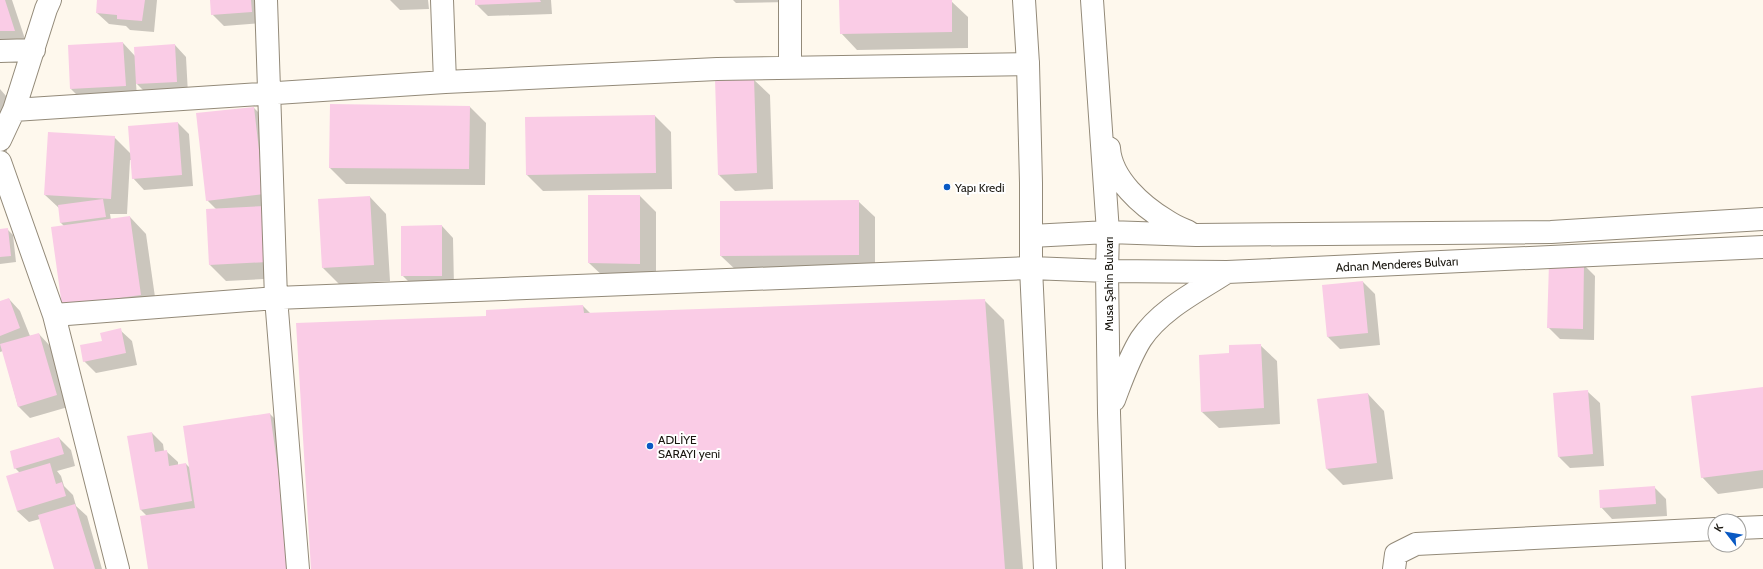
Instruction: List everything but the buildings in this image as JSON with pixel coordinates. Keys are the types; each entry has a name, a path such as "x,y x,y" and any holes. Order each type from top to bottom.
{"street":[{"path":"266,0 276,298 298,569"},
{"path":"442,0 445,82"},
{"path":"790,0 790,68"},
{"path":"1024,0 1028,64 1031,268 1044,569"},
{"name":"Musa Şahin Bulvarı","path":"1092,0 1108,232 1107,271 1109,413 1114,569"},
{"path":"1102,0 1110,155 1116,171 1129,190 1148,207 1167,222 1196,235"},
{"path":"0,140 14,110 34,50 45,3"},
{"path":"0,51 34,50"},
{"path":"14,110 445,82 717,69 1028,64"},
{"path":"0,162 54,315 118,569"},
{"path":"0,197 64,396 107,569"},
{"path":"1031,236 1108,232 1196,235 1551,232 1763,219"},
{"name":"Adnan Menderes Bulvarı","path":"54,315 276,298 1031,268 1107,271 1227,272 1763,247"},
{"path":"1109,413 1127,365 1141,338 1160,317 1227,272"},
{"path":"1747,528 1763,527"},
{"path":"1394,569 1396,554 1416,544 1707,529"}],"place":[{"name":"Yapı Kredi","path":"947,187"},
{"name":"ADLİYE SARAYI yeni","path":"650,446"}]}
